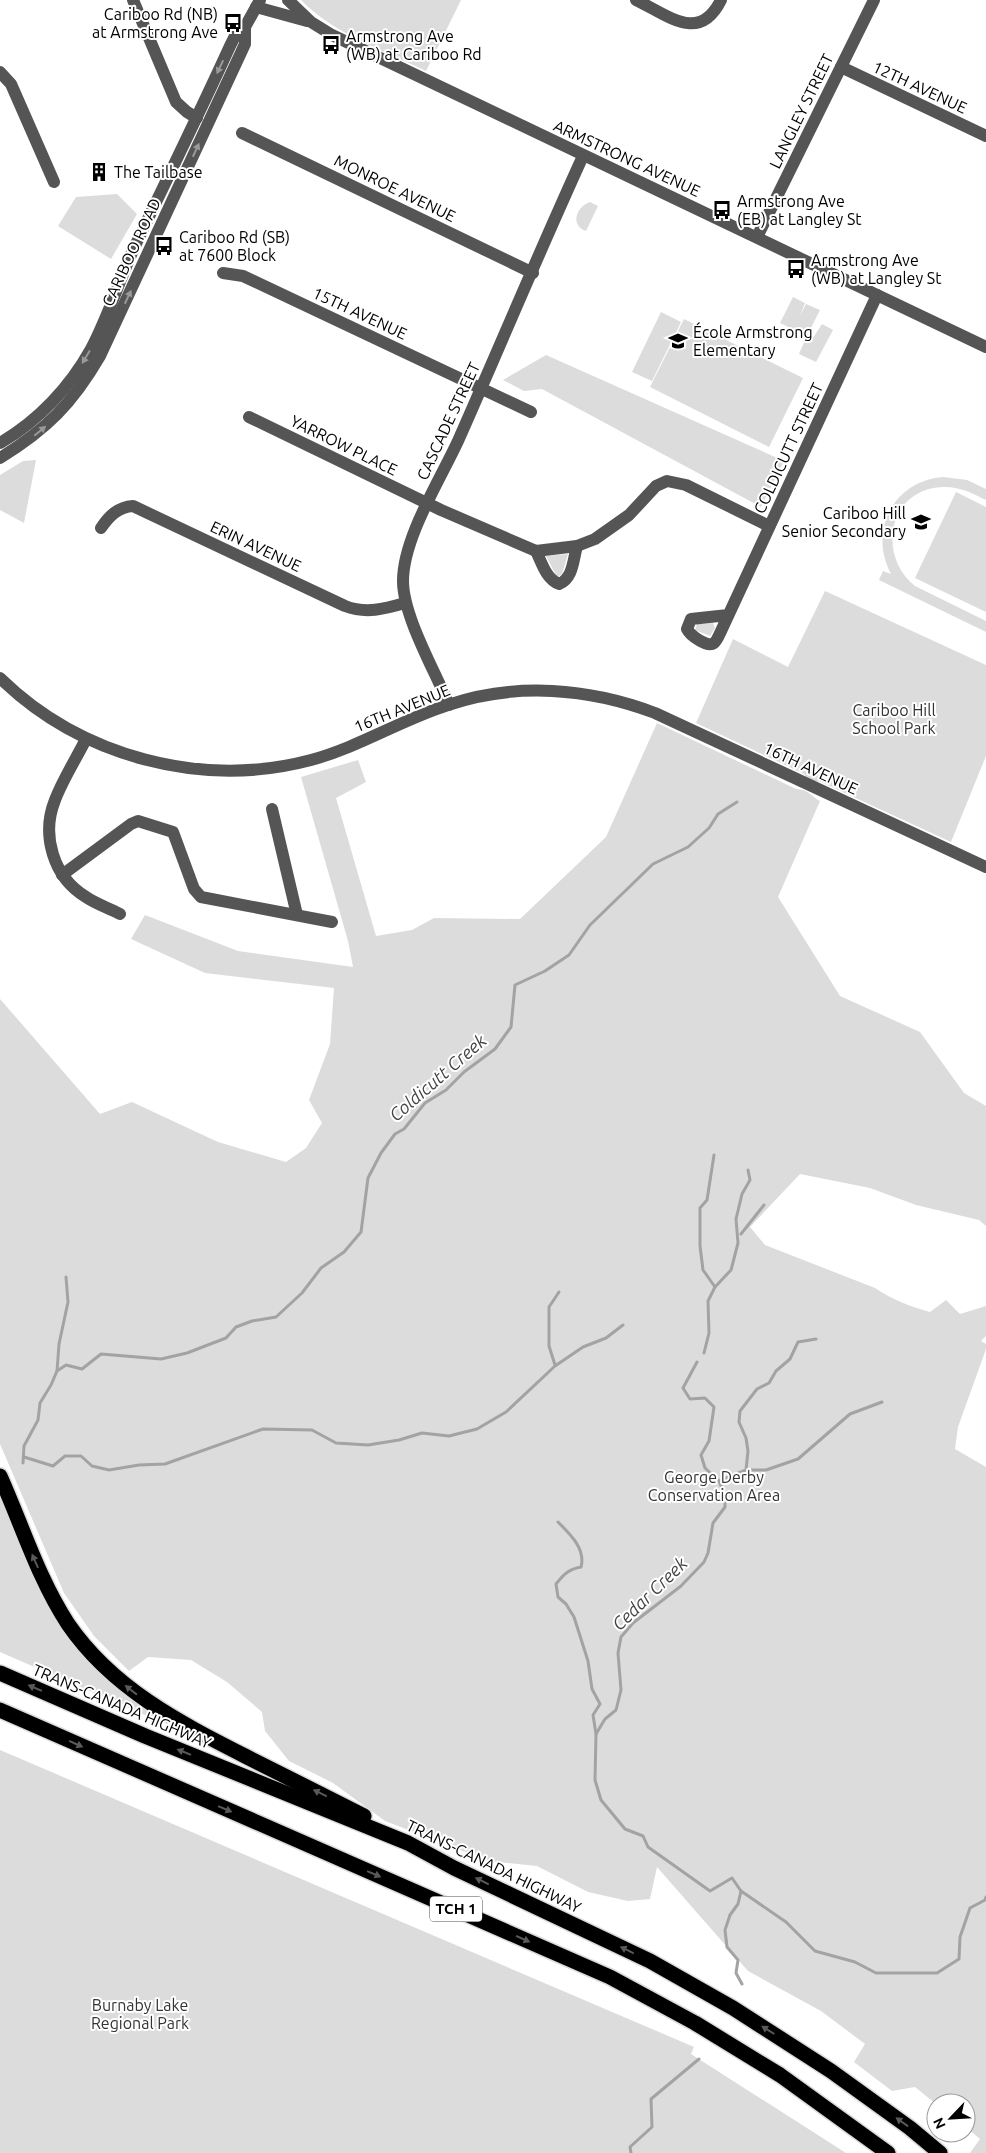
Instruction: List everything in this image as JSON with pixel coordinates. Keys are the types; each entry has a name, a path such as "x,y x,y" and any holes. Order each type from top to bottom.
{"highway":[{"path":"0,1476 50,1594 69,1624 94,1656 120,1682 166,1714 380,1824 408,1843"},
{"name":"TRANS-CANADA HIGHWAY","path":"0,1673 145,1736 408,1843 454,1868 650,1961 698,1987 831,2070 910,2128 940,2153"},
{"name":"TCH 1","path":"0,1710 610,1977 694,2023 780,2075 888,2153"},
{"path":"0,1717 43,1730"}],"street":[{"path":"133,0 176,102 197,118"},
{"name":"ARMSTRONG AVENUE","path":"288,0 312,22 332,35 986,347"},
{"path":"636,0 684,24 691,25 702,23 709,19 721,0"},
{"name":"LANGLEY STREET","path":"757,237 874,0"},
{"path":"258,3 312,22"},
{"name":"CARIBOO ROAD","path":"0,443 20,430 55,399 70,382 85,359 92,347 135,247 236,34 245,27 258,3"},
{"name":"CARIBOO ROAD","path":"0,458 30,440 61,412 79,390 100,356 244,44 245,27"},
{"name":"12TH AVENUE","path":"841,67 986,136"},
{"path":"0,72 11,84 54,182"},
{"name":"MONROE AVENUE","path":"242,133 533,273"},
{"name":"CASCADE STREET","path":"448,705 405,603 403,580 405,561 428,503 482,388 583,156"},
{"name":"15TH AVENUE","path":"223,273 244,276 531,412"},
{"name":"COLDICUTT STREET","path":"728,615 877,295"},
{"name":"YARROW PLACE","path":"248,417 428,503 536,551"},
{"path":"576,546 570,574 566,582 559,584 553,582 536,551 576,546 596,539 629,515 653,489 667,481 686,484 769,526"},
{"name":"ERIN AVENUE","path":"101,528 114,512 133,506 345,606 364,611 405,603"},
{"name":"16TH AVENUE","path":"0,678 33,706 86,739 131,755 173,766 218,770 255,769 294,764 332,753 448,705 492,694 532,691 591,695 630,704 655,713 986,867"},
{"path":"86,739 55,799 49,824 50,849 62,875 70,885 86,897 120,914"},
{"path":"272,809 297,915"},
{"path":"62,875 131,824 138,821 173,832 194,889 201,897 332,922"}],"green space":[{"path":"301,0 461,0 426,71 344,32 314,12"},
{"path":"117,194 137,214 111,259 58,226 76,197"},
{"path":"590,202 598,206 586,231 578,225 576,220 582,207"},
{"path":"793,297 805,303 800,316 806,304 820,310 807,336 780,323"},
{"path":"661,312 681,322 652,381 632,372"},
{"path":"684,319 803,378 769,447 650,387"},
{"path":"822,324 833,330 816,362 799,354 805,340 811,341"},
{"path":"546,355 784,461 761,507 542,389 524,391 503,380"},
{"path":"36,460 24,523 0,510 0,475 23,461"},
{"path":"943,477 967,480 986,489 986,500 965,490 948,487 924,491 910,499 900,511 894,526 892,542 895,558 903,573 915,586 986,621 986,632 879,580 883,571 891,574 885,558 882,541 884,525 890,511 899,498 911,488 925,481"},
{"path":"956,492 986,507 986,612 915,578"},
{"path":"568,554 562,574 557,577 546,556"},
{"name":"Cariboo Hill School Park","path":"825,591 986,665 986,756 951,842 821,782 808,780 804,774 696,723 733,639 788,667"},
{"path":"713,623 715,628 710,636 695,630 697,624"},
{"name":"George Derby Conservation Area","path":"657,723 796,789 807,792 820,801 778,897 840,996 920,1032 964,1093 986,1106 986,1226 979,1220 916,1205 870,1188 800,1174 750,1227 765,1245 875,1288 915,1307 930,1312 946,1300 960,1314 986,1306 986,1336 981,1341 986,1344 986,1349 958,1427 955,1449 986,1467 986,2153 970,2153 980,2139 976,2136 976,2093 926,2093 926,2096 915,2087 892,2091 854,2062 865,2044 821,2011 748,1971 657,1867 650,1899 628,1901 588,1892 537,1866 489,1861 385,1821 333,1783 289,1761 265,1731 262,1712 227,1682 191,1660 148,1657 129,1671 94,1636 64,1593 0,1444 0,999 100,1114 132,1102 218,1142 286,1162 306,1148 322,1123 309,1100 330,1044 334,988 205,973 131,939 145,915 238,951 353,967 348,941 301,777 358,760 366,782 336,798 376,936 412,930 434,918 520,919 606,837"},
{"path":"0,1488 26,1547 112,1683 139,1706 160,1720 0,1652"},
{"name":"Burnaby Lake Regional Park","path":"0,1750 694,2047 691,2054 846,2153 0,2153"}],"waterway":[{"name":"Coldicutt Creek","path":"23,1463 24,1446 38,1420 40,1403 57,1371 66,1365 82,1369 101,1354 161,1359 187,1353 226,1338 236,1327 252,1321 276,1317 302,1293 321,1268 344,1252 361,1232 368,1178 381,1153 395,1134 404,1129 425,1103 446,1090 464,1072 495,1049 511,1027 515,985 545,971 569,955 590,925 653,864 688,847 709,828 718,814 737,802"},
{"name":"Cedar Creek","path":"704,1353 709,1333 708,1301 715,1287 703,1270 700,1246 700,1208 707,1200 714,1155"},
{"path":"715,1287 731,1270 738,1243 736,1219 742,1194 750,1180 748,1170"},
{"path":"741,1234 764,1205"},
{"path":"57,1371 59,1344 68,1302 66,1277"},
{"path":"555,1365 549,1346 549,1307 559,1292"},
{"path":"24,1457 53,1466 65,1456 81,1456 92,1466 109,1470 139,1465 165,1464 263,1429 312,1430 336,1443 368,1445 399,1440 422,1433 449,1436 477,1429 506,1412 555,1366 583,1347 606,1338 623,1325"},
{"path":"746,1470 748,1451 746,1438 739,1422 740,1411 757,1389 769,1383 776,1371 790,1359 798,1342 816,1339"},
{"name":"Cedar Creek","path":"697,1362 683,1388 690,1399 705,1398 714,1407 709,1441 701,1455 705,1468 719,1481 725,1496 725,1507 713,1523 708,1553 704,1562 681,1586 633,1623 621,1637 618,1653 621,1690 616,1710 605,1719 596,1734 595,1780 601,1800 625,1829 643,1836 648,1847 710,1891 732,1878 741,1891 738,1904 730,1915 725,1930 727,1947 738,1960 736,1973 742,1984"},
{"path":"719,1481 746,1470 766,1470 798,1459 850,1414 882,1402"},
{"path":"558,1522 576,1542 581,1554 581,1567 567,1573 556,1584 558,1597 566,1604 574,1617 588,1661 592,1689 600,1704 593,1715 596,1734"},
{"path":"741,1891 786,1922 815,1951 855,1962 876,1973 937,1973 959,1959 960,1937 970,1908 985,1900 986,1897"},
{"name":"Cedar Creek","path":"631,2153 630,2147 652,2127 651,2099 699,2059"}],"place":[{"name":"Cariboo Rd (NB) at Armstrong Ave","path":"233,23"},
{"name":"Armstrong Ave (WB) at Cariboo Rd","path":"331,45"},
{"name":"The Tailbase","path":"99,172"},
{"name":"Armstrong Ave (EB) at Langley St","path":"722,210"},
{"name":"Cariboo Rd (SB) at 7600 Block","path":"164,246"},
{"name":"Armstrong Ave (WB) at Langley St","path":"796,269"},
{"name":"École Armstrong Elementary","path":"678,341"},
{"name":"Cariboo Hill Senior Secondary","path":"921,522"}]}
